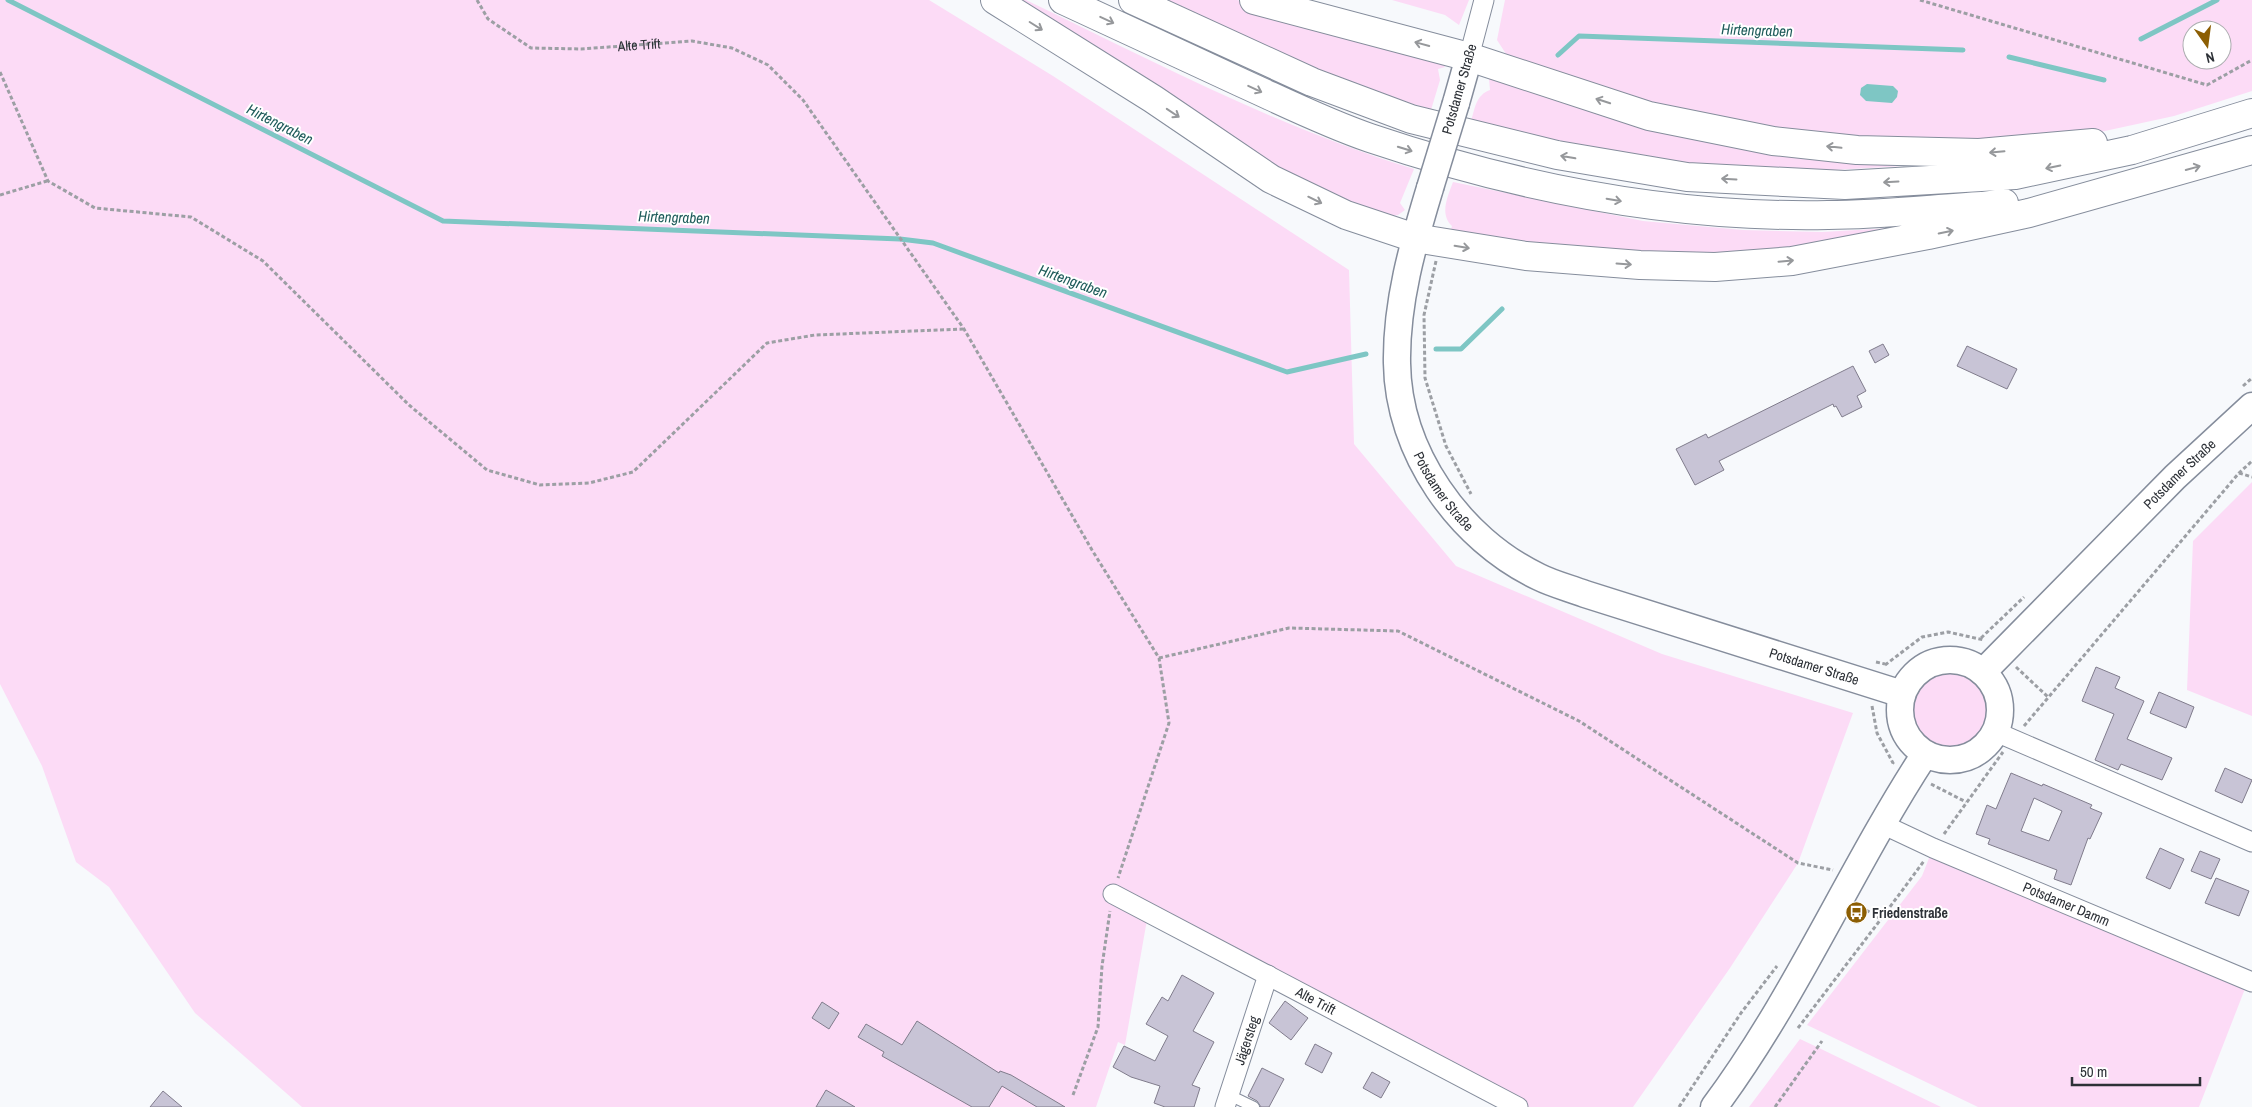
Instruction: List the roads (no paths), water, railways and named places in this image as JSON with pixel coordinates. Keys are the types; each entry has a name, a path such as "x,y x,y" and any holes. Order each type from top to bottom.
{"highway":[{"path":"995,0 1153,99 1271,179 1346,215 1427,241 1526,256 1640,265 1715,267 1792,261 1911,239 2028,213 2252,150"},
{"path":"1063,0 1321,119 1369,138 1465,167 1618,201 1699,211 1828,216 1982,206 2146,181"},
{"path":"1133,0 1312,82 1411,119 1557,155 1687,177 1845,185 2015,175 2132,150 2244,116"},
{"path":"1254,0 1469,57 1649,116 1773,141 1857,150 1979,153 2091,143 2187,123 2244,116"}],"street":[{"name":"Potsdamer Straße","path":"1484,0 1456,103 1430,188 1427,241 1401,308 1397,364 1402,405 1414,442 1432,481 1473,531 1496,550 1538,576 1584,594 1876,669 1902,694"},
{"name":"Potsdamer Straße","path":"1983,672 2176,477 2252,406"},
{"path":"1953,660 1969,664 1983,672 1994,685 2000,700 2000,717 2004,736 1973,756 1957,760 1941,760 1925,754 1914,746 1906,735 1901,722 1902,694 1910,680 1922,669 1937,662 1953,660"},
{"path":"2004,736 2252,842"},
{"path":"1714,1107 1774,1016 1882,824 1925,754"},
{"name":"Potsdamer Damm","path":"1882,824 1933,848 2252,982"},
{"name":"Alte Trift","path":"1113,894 1518,1107"},
{"name":"Jägersteg","path":"1227,1101 1268,975"}],"lane":[{"path":"1227,1101 1254,1107"}],"water":[{"path":"1867,84 1893,86 1898,91 1897,97 1892,103 1866,101 1860,95 1861,88"}],"waterway":[{"name":"Hirtengraben","path":"8,0 443,221 900,239 933,243 1287,372 1366,354"},
{"name":"Hirtengraben","path":"2141,39 2217,0"},
{"name":"Hirtengraben","path":"1558,55 1579,36 1963,50"},
{"name":"Hirtengraben","path":"2009,57 2104,80"},
{"name":"Hirtengraben","path":"1436,349 1461,349 1502,309"}],"place":[{"name":"Friedenstraße","path":"1856,913"}]}
